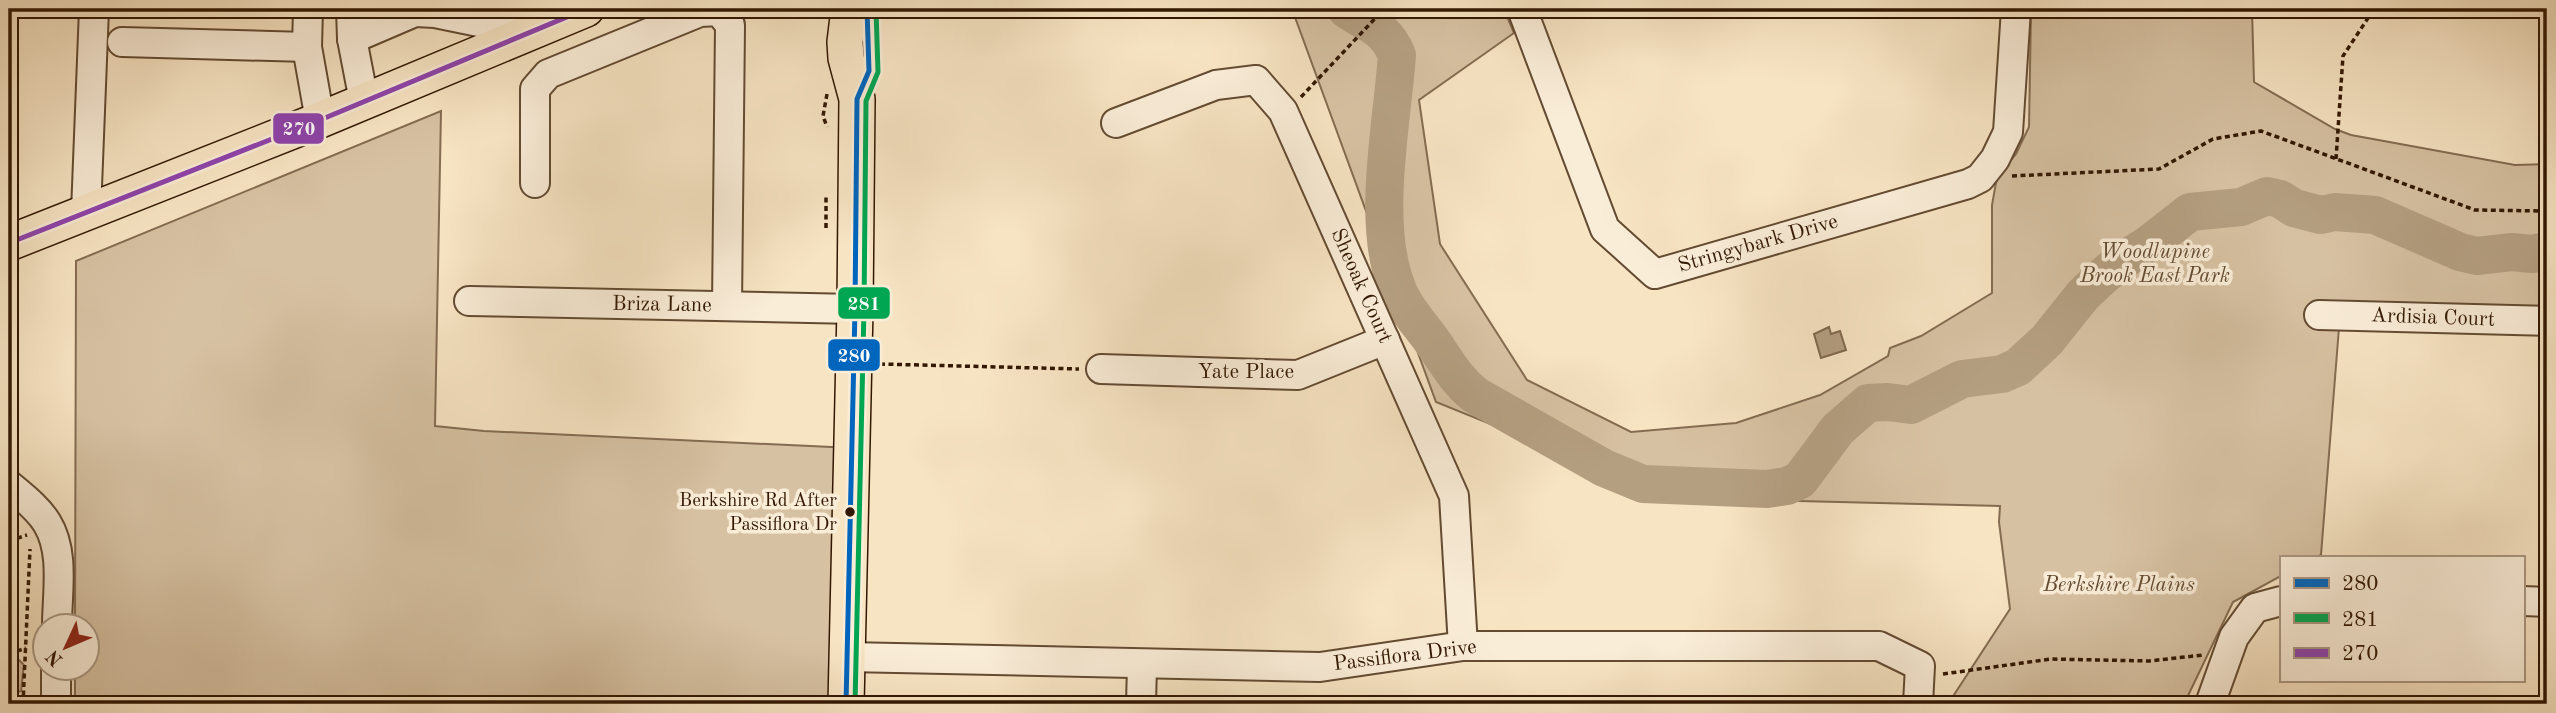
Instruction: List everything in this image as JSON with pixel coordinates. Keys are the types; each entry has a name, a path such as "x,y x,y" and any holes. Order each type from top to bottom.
{"main road":[{"path":"9,243 320,120 586,9"},
{"path":"846,704 857,99 846,58 849,9"},
{"path":"857,99 869,71 867,9"}],"street":[{"path":"86,212 94,9"},
{"path":"308,9 307,47 320,120"},
{"path":"351,9 352,38 364,101"},
{"name":"Stringybark Drive","path":"1522,9 1605,229 1655,274 1955,188 1980,178"},
{"path":"1980,178 1995,159 2008,132 2016,9"},
{"path":"536,183 536,89 548,74 700,12 719,11 730,25 727,306"},
{"path":"352,38 415,12 435,13 518,30 536,30"},
{"path":"121,42 307,47"},
{"name":"Sheoak Court","path":"1116,123 1216,85 1256,80 1283,111 1454,496 1463,646"},
{"name":"Briza Lane","path":"469,301 855,309"},
{"name":"Ardisia Court","path":"2319,315 2547,321"},
{"name":"Yate Place","path":"1101,369 1298,375 1385,341"},
{"path":"9,485 47,522 55,538 58,559 57,612"},
{"path":"2210,704 2234,636 2255,608 2280,601"},
{"path":"2524,601 2547,602"},
{"name":"Passiflora Drive","path":"847,657 1320,667 1463,646 1879,646 1920,666 1919,691"},
{"path":"1142,665 1142,704"},
{"path":"55,704 56,682"}],"path":[{"path":"1283,111 1297,102 1384,9"},
{"path":"2336,159 2343,56 2374,9"},
{"path":"1980,178 2159,169 2213,139 2261,131 2475,210 2547,211"},
{"path":"853,363 1101,369"},
{"path":"9,541 28,532 30,544 23,704"},
{"path":"9,653 26,648"},
{"path":"1919,691 2051,659 2149,661 2210,655 2225,660"}],"green space":[{"path":"1292,9 1504,9 1514,33 1419,100 1440,244 1527,380 1631,432 1736,423 1820,395 1888,356 1890,348 1921,336 1992,293 1992,205 1997,177 2016,154 2029,127 2031,9 2252,9 2254,82 2335,129 2351,135 2515,165 2547,164 2547,321 2340,315 2321,555 2280,556 2280,577 2233,602 2184,704 1948,704 2010,609 1999,522 2000,506 1756,500 1605,486 1542,445 1436,402"},
{"path":"441,111 435,426 484,431 852,448 848,704 75,704 75,682 102,682 102,612 75,612 76,261"},
{"path":"19,660 24,665 21,691 9,695 9,664"}],"shaded area":[{"path":"1829,327 1831,334 1840,331 1846,350 1821,358 1814,334"}],"waterway":[{"path":"1346,9 1381,32 1397,55 1384,204 1389,262 1404,302 1457,377 1475,395 1604,468 1643,484 1767,489 1787,486 1800,480 1838,429 1868,403 1911,405 1962,379 2002,374 2018,367 2047,340 2083,295 2100,279 2190,212 2241,207 2267,196 2280,199 2294,208 2321,215 2335,212 2375,215 2460,252 2477,256 2547,251"}],"transit line":[{"name":"270","path":"9,243 320,120 586,9"},
{"name":"280","path":"846,704 857,99 869,71 867,9"},
{"name":"281","path":"855,704 866,101 878,72 876,9"}],"place":[{"name":"Berkshire Rd After Passiflora Dr","path":"850,512"}],"park label":[{"name":"Woodlupine Brook East Park","path":"2155,264"},
{"name":"Berkshire Plains","path":"2119,585"}]}
